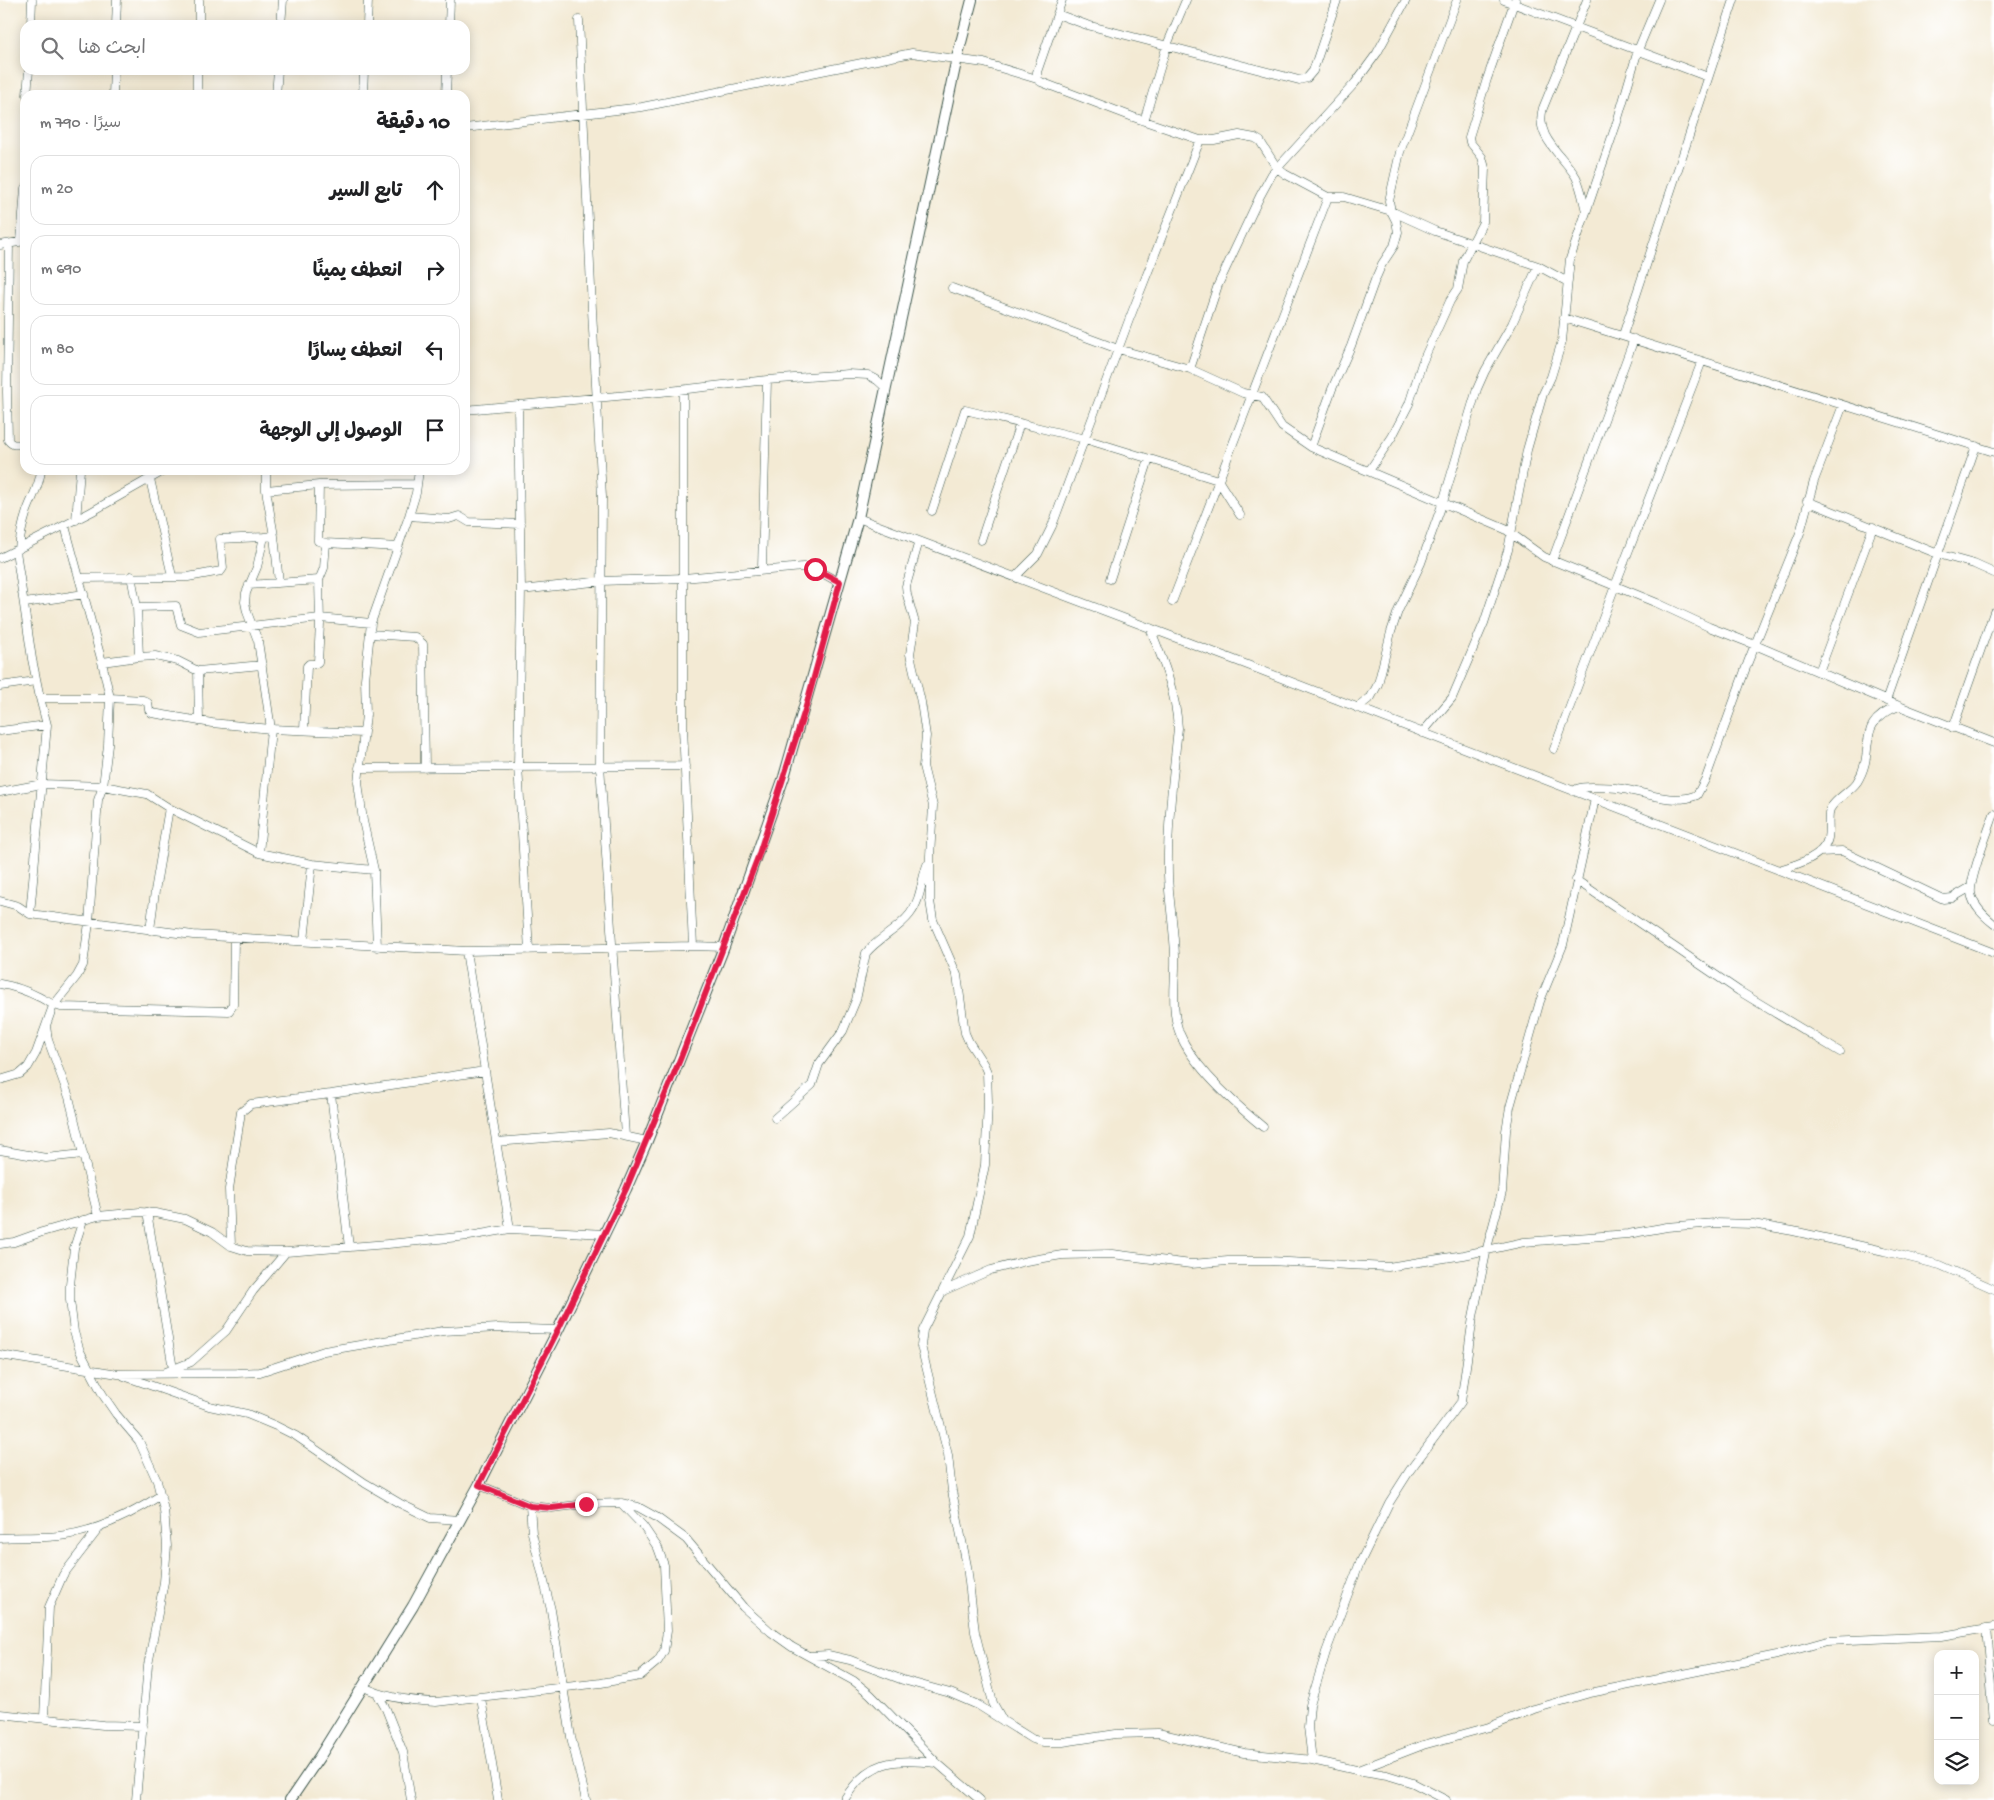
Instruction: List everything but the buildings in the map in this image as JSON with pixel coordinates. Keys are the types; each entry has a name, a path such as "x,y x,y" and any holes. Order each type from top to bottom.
{"street":[{"path":"31,20 32,0"},
{"path":"116,20 117,0"},
{"path":"198,20 199,0"},
{"path":"281,20 283,0"},
{"path":"367,20 368,0"},
{"path":"449,20 450,0"},
{"path":"290,1800 364,1687 413,1606 479,1485 558,1330 605,1234 647,1141 724,947 784,777 858,518 957,58 972,0"},
{"path":"1037,79 1037,72 1062,0"},
{"path":"1144,121 1167,45 1186,0"},
{"path":"1058,14 1087,25 1299,80 1307,78 1317,64 1337,0"},
{"path":"1190,369 1218,285 1260,196 1277,168 1355,83 1377,53 1406,0"},
{"path":"1311,447 1375,280 1382,264 1389,257 1394,246 1398,232 1396,221 1390,211 1390,193 1400,152 1457,0"},
{"path":"1504,0 1515,2 1708,77"},
{"path":"1586,211 1577,179 1544,135 1540,125 1543,108 1578,28 1587,0"},
{"path":"1422,733 1448,704 1456,691 1484,623 1512,534 1527,450 1543,394 1559,352 1570,259 1617,122 1638,50 1659,0"},
{"path":"1623,335 1734,0"},
{"path":"1369,471 1392,437 1409,404 1422,363 1450,301 1458,289 1463,261 1471,242 1483,222 1486,177 1482,157 1470,142 1469,137 1487,79 1515,2"},
{"path":"579,20 602,497 600,765 625,1136"},
{"path":"470,127 642,107 912,53 957,58 1037,79 1144,121 1200,140 1214,140 1239,135 1255,138 1260,142 1277,168 1294,180 1328,197 1344,197 1390,211 1435,231 1538,266 1566,281"},
{"path":"28,90 29,75"},
{"path":"113,90 114,75"},
{"path":"197,90 198,75"},
{"path":"276,90 278,75"},
{"path":"363,90 364,75"},
{"path":"446,90 447,75"},
{"path":"1016,577 1038,554 1052,526 1118,349 1200,140"},
{"path":"1172,602 1328,197"},
{"path":"0,244 20,242"},
{"path":"9,244 3,392 8,440 11,444 20,445"},
{"path":"1357,708 1371,697 1378,684 1398,611 1421,562 1443,502 1477,389 1512,324 1538,266"},
{"path":"952,288 1118,349 1190,369 1243,393 1262,397 1282,427 1311,447 1443,502 1512,534 1531,550 1552,560 1899,706 1994,743"},
{"path":"1564,318 1994,452"},
{"path":"1552,560 1634,339"},
{"path":"1554,749 1702,362"},
{"path":"470,409 683,390 767,380 859,373 872,377 886,388"},
{"path":"762,570 767,380"},
{"path":"683,390 685,766 693,946"},
{"path":"518,404 521,524 518,766 529,950"},
{"path":"1573,791 1579,788 1603,787 1622,788 1672,798 1685,798 1697,795 1706,778 1755,645 1800,533 1807,501 1843,406"},
{"path":"932,511 964,410 1085,439 1218,481 1240,515"},
{"path":"981,540 1020,423"},
{"path":"1886,700 1976,446"},
{"path":"1110,579 1149,459"},
{"path":"30,914 47,726 36,681 18,550 26,512 40,475"},
{"path":"76,520 80,475"},
{"path":"0,558 65,526 157,475"},
{"path":"266,475 266,490 279,582"},
{"path":"377,947 374,870 363,821 358,782 362,733 366,715 365,679 371,624 409,516 418,475"},
{"path":"150,479 172,576"},
{"path":"266,490 319,485 417,484"},
{"path":"319,485 318,540 326,543 398,547"},
{"path":"1807,501 1938,554 1974,564 1994,573"},
{"path":"409,516 449,519 459,516 468,522 521,524"},
{"path":"858,518 1150,628 1994,953"},
{"path":"0,1080 20,1074 28,1067 36,1053 53,1006 80,971 85,956 89,923 98,800 103,786 108,745 110,698 65,526"},
{"path":"1819,672 1873,527"},
{"path":"80,578 131,576 188,577 221,571 223,568 219,542 222,538 274,536"},
{"path":"259,853 272,729 258,641 245,602 249,585 257,568 264,537"},
{"path":"919,541 906,586 915,623 910,654 921,702 926,736 923,766 933,806 930,901 933,920 957,975 965,1033 984,1065 988,1087 985,1165 970,1236 923,1330 922,1346 948,1455 952,1491 976,1632 993,1703 1003,1721"},
{"path":"304,730 307,666 318,662 319,580 324,568 326,543"},
{"path":"521,590 602,581 684,578 803,567 815,569 840,582"},
{"path":"131,576 137,607 139,656"},
{"path":"249,585 319,580"},
{"path":"25,603 84,594"},
{"path":"137,607 176,606 181,624 196,631 320,618 371,624"},
{"path":"1953,728 1994,612"},
{"path":"1150,628 1166,667 1177,715 1178,728 1168,834 1168,877 1175,952 1174,988 1180,1033 1190,1053 1212,1079 1238,1107 1263,1127"},
{"path":"370,634 415,637 423,644 425,768"},
{"path":"102,662 139,656 167,658 188,665 198,671 262,665"},
{"path":"198,671 199,721"},
{"path":"0,686 36,681"},
{"path":"40,698 110,698 147,701 152,713 199,721 272,729 362,733"},
{"path":"1819,852 1827,841 1829,814 1832,806 1854,786 1860,775 1872,724 1883,713 1899,706"},
{"path":"0,731 47,726"},
{"path":"359,768 600,765 685,766"},
{"path":"0,792 42,784 103,786 147,794 169,808 259,853 312,864 374,870"},
{"path":"1312,1760 1308,1726 1310,1705 1329,1643 1359,1564 1389,1503 1410,1470 1461,1402 1473,1317 1487,1248 1502,1192 1506,1132 1510,1107 1540,1001 1563,945 1595,799"},
{"path":"150,930 154,891 169,808"},
{"path":"1994,814 1971,886 1971,893 1976,904 1986,918 1994,924"},
{"path":"1779,870 1796,864 1819,852 1842,851 1943,899 1952,898 1971,886"},
{"path":"775,1118 812,1085 819,1064 843,1031 852,1010 866,953 872,946 902,923 916,905 930,856"},
{"path":"304,941 312,864"},
{"path":"1576,880 1739,991 1840,1052"},
{"path":"0,901 18,906 30,914 89,923 193,935 377,947 466,952 693,946 724,947"},
{"path":"0,984 38,996 53,1006 117,1009 230,1010 233,1005 234,937"},
{"path":"466,952 510,1230"},
{"path":"46,1023 48,1040 69,1097 98,1216"},
{"path":"231,1246 229,1189 241,1112 250,1104 486,1071"},
{"path":"331,1094 349,1247"},
{"path":"496,1142 609,1133 647,1141"},
{"path":"0,1150 46,1158 83,1154"},
{"path":"0,1244 14,1242 98,1216 147,1212 185,1219 212,1232 231,1246 247,1251 286,1252 349,1247 470,1236 510,1230 605,1234"},
{"path":"147,1212 173,1369"},
{"path":"83,1220 74,1248 70,1300 74,1332 80,1351 112,1408 139,1441 152,1467 164,1510 167,1546 164,1582 148,1664 136,1800"},
{"path":"943,1291 991,1270 1026,1261 1062,1255 1112,1254 1191,1264 1228,1261 1318,1262 1373,1268 1405,1265 1464,1255 1487,1248 1524,1242 1628,1234 1667,1227 1715,1222 1753,1224 1802,1233 1940,1266 1994,1289"},
{"path":"162,1374 191,1362 226,1331 253,1291 286,1252"},
{"path":"118,1374 260,1372 324,1351 443,1330 498,1328 558,1330"},
{"path":"0,1355 118,1374 209,1406 247,1414 296,1436 365,1483 399,1503 430,1518 460,1520"},
{"path":"479,1485 530,1506 552,1508 586,1504 621,1503 638,1507 686,1539 743,1606 771,1632 792,1647 854,1681 870,1694 937,1762 980,1800"},
{"path":"0,1538 64,1536 100,1527 161,1495"},
{"path":"364,1687 377,1693 422,1701 482,1698 562,1687 601,1684 640,1676 658,1661 664,1651 667,1631 664,1565 658,1548 643,1526 621,1503"},
{"path":"530,1506 532,1533 551,1610 562,1687 586,1800"},
{"path":"44,1718 49,1607 63,1575 100,1527"},
{"path":"1356,1770 1423,1745 1489,1727 1534,1709 1590,1693 1777,1655 1827,1641 1942,1636 1990,1628 1994,1720"},
{"path":"810,1656 828,1655 850,1660 903,1680 950,1693 978,1705 1032,1740 1063,1742 1116,1734 1158,1733 1244,1753 1312,1760 1401,1778 1446,1800"},
{"path":"377,1693 386,1709 403,1752 411,1800"},
{"path":"482,1698 498,1800"},
{"path":"0,1714 103,1725 143,1726"},
{"path":"844,1800 862,1777 878,1765 906,1760 937,1762"}],"route":[{"path":"586,1504 552,1508 530,1506 479,1485 558,1330 626,1189 681,1057 758,857 805,710 840,582 815,569"}]}
